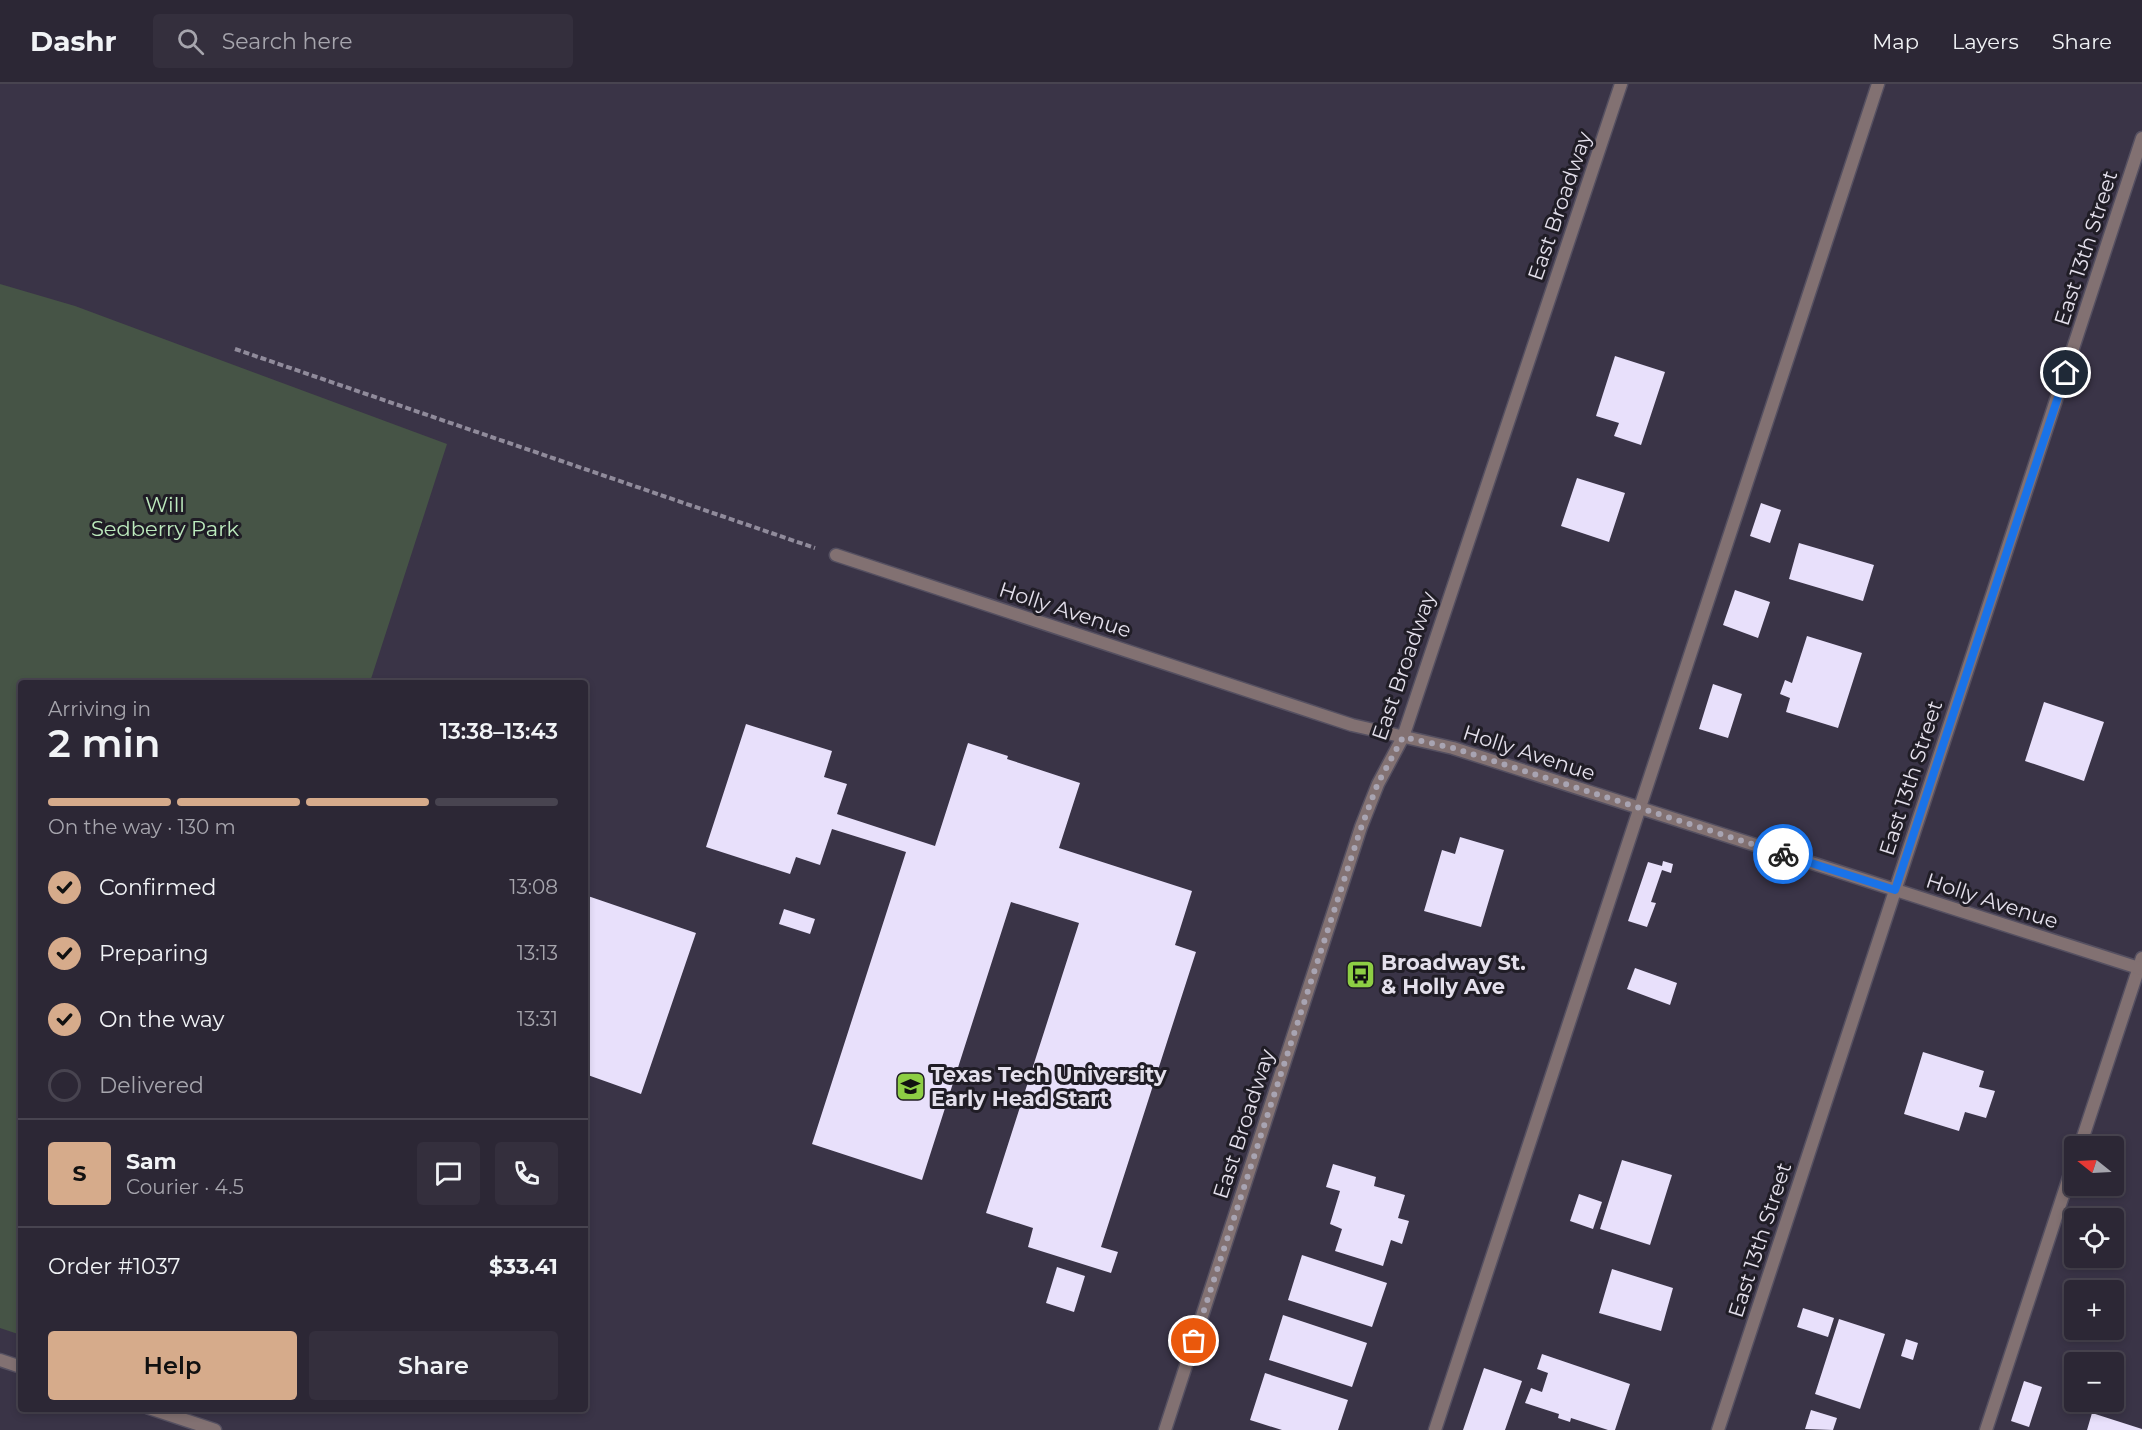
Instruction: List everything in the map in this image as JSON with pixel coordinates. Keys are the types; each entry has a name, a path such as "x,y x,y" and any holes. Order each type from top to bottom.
{"street":[{"name":"East Broadway","path":"1166,1430 1361,828 1378,783 1403,737 1621,84"},
{"path":"1435,1430 1878,84"},
{"name":"East 13th Street","path":"1718,1430 2142,138"},
{"name":"Holly Avenue","path":"836,555 1341,721 1453,748 1895,890 2141,965"},
{"path":"2083,1136 2141,965"},
{"path":"1986,1430 2064,1192"},
{"path":"0,1360 18,1366"},
{"path":"161,1412 215,1430"}],"path":[{"path":"235,349 836,555"}],"green space":[{"name":"Will Sedberry Park","path":"0,284 75,306 447,444 371,680 18,680 18,1334 0,1328"}],"building":[{"path":"1615,356 1665,372 1641,445 1614,436 1619,423 1596,416"},
{"path":"1577,478 1625,493 1609,542 1561,526"},
{"path":"1761,503 1781,510 1770,543 1750,536"},
{"path":"1799,543 1874,565 1863,601 1789,579"},
{"path":"1735,590 1770,602 1758,638 1723,625"},
{"path":"1807,636 1862,653 1838,728 1786,712 1790,698 1780,694 1785,680 1792,683"},
{"path":"1713,684 1742,694 1728,738 1699,729"},
{"path":"2044,702 2104,722 2084,781 2025,761"},
{"path":"746,724 832,751 824,777 847,784 837,814 935,846 968,743 1008,756 1007,759 1080,783 1059,848 1192,891 1175,945 1196,952 1101,1247 1118,1252 1111,1273 1028,1247 1033,1228 986,1213 1079,923 1011,902 922,1180 812,1144 906,852 832,829 820,865 796,857 790,874 706,847"},
{"path":"1460,837 1504,850 1481,927 1424,911 1442,850 1455,854"},
{"path":"1663,861 1673,864 1671,873 1662,870 1651,902 1656,903 1647,927 1628,921 1648,862 1662,866"},
{"path":"588,896 696,933 641,1094 588,1075"},
{"path":"784,909 815,919 810,934 779,924"},
{"path":"1635,968 1677,983 1670,1005 1627,989"},
{"path":"1923,1052 1984,1071 1979,1087 1995,1091 1986,1118 1965,1112 1959,1131 1904,1114"},
{"path":"1622,1160 1672,1175 1650,1245 1600,1229"},
{"path":"1333,1164 1376,1177 1374,1186 1405,1195 1398,1218 1409,1221 1402,1244 1391,1240 1383,1266 1335,1251 1342,1229 1330,1224 1340,1191 1326,1187"},
{"path":"1579,1194 1602,1202 1593,1229 1570,1221"},
{"path":"1302,1255 1387,1283 1372,1327 1288,1300"},
{"path":"1057,1267 1085,1276 1074,1312 1046,1303"},
{"path":"1612,1269 1673,1288 1661,1331 1599,1313"},
{"path":"1803,1308 1834,1318 1828,1337 1797,1327"},
{"path":"1283,1315 1367,1343 1352,1387 1269,1360"},
{"path":"1839,1319 1885,1334 1860,1409 1815,1394"},
{"path":"1906,1339 1918,1343 1913,1360 1901,1356"},
{"path":"1542,1354 1630,1384 1615,1430 1608,1430 1571,1418 1570,1422 1558,1418 1559,1414 1525,1403 1531,1388 1542,1392 1548,1373 1537,1369"},
{"path":"1484,1368 1522,1381 1505,1430 1463,1430"},
{"path":"1265,1373 1348,1400 1338,1430 1282,1430 1250,1420"},
{"path":"2024,1381 2042,1387 2029,1427 2011,1421"},
{"path":"1811,1410 1837,1418 1833,1430 1805,1429"},
{"path":"2092,1413 2142,1429 2142,1430 2087,1430"}],"way so far":[{"path":"1194,1341 1361,828 1378,783 1403,737 1453,748 1783,854"}],"place":[{"name":"Broadway St. & Holly Ave","path":"1360,975"},
{"name":"Texas Tech University Early Head Start","path":"910,1087"}],"route":[{"path":"1783,854 1895,890 2066,373"}]}
